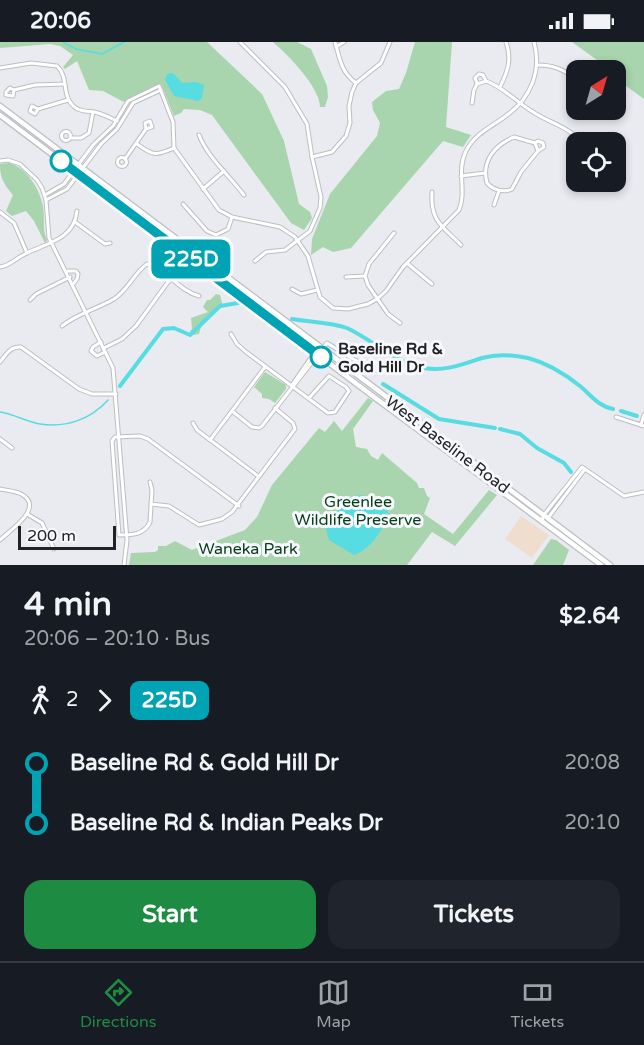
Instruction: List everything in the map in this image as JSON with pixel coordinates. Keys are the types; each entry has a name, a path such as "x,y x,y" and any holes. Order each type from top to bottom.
{"main road":[{"name":"West Baseline Road","path":"0,106 444,445 610,565"},
{"name":"West Baseline Road","path":"0,115 316,356 444,445"},
{"name":"West Baseline Road","path":"544,519 601,565"}],"street":[{"path":"240,42 277,77 307,124 321,200 313,227 285,250 266,252 255,261"},
{"path":"335,42 342,69 356,84"},
{"path":"336,47 344,42"},
{"path":"312,157 332,152 346,136 350,123 350,99 356,84 381,63 390,42"},
{"path":"500,87 508,69 509,53 506,42"},
{"path":"80,167 93,145 117,120 128,101 159,86 172,122 174,148 219,210 232,217 280,226 298,240 308,256 317,290 324,302 338,309 362,306 377,299 407,264 456,215 463,193 461,176 463,158 471,143 481,132 506,117 521,103 531,89 537,65 534,42"},
{"path":"0,68 18,64 52,64 61,69 68,100 80,110 106,115 121,123"},
{"path":"537,65 550,65 566,73"},
{"path":"477,84 475,78 479,74 483,75 486,81 500,87 532,112 557,123 570,132"},
{"path":"472,104 477,84 486,81"},
{"path":"14,90 35,85 64,84"},
{"path":"46,200 62,193 80,167 121,123 133,103 161,90"},
{"path":"38,109 68,100"},
{"path":"70,138 81,138 89,133 93,112"},
{"path":"125,159 146,129"},
{"path":"199,135 206,149 244,195"},
{"path":"519,137 535,143 538,141 543,143 544,147 538,151 521,172 512,189 505,191 490,186 485,173 488,159 510,139 519,137"},
{"path":"535,143 538,151"},
{"path":"137,144 153,154 174,148"},
{"path":"0,161 8,160 20,164 37,180 45,195 48,230 53,243 113,368 126,535 124,565"},
{"path":"203,189 225,171"},
{"path":"45,195 60,187 76,172"},
{"path":"461,176 485,173"},
{"path":"494,205 499,190"},
{"path":"432,192 433,215 443,228 461,244"},
{"path":"183,204 207,231 216,235 228,230 232,217"},
{"path":"0,212 14,223 27,253"},
{"path":"0,267 6,267 27,253 53,243 64,235 75,222 77,212"},
{"path":"75,222 105,244 110,243"},
{"path":"394,233 369,264 365,276 368,285 388,314 400,323"},
{"path":"62,326 113,299 147,264 189,292 199,296"},
{"path":"407,264 432,284"},
{"path":"67,271 73,270 78,274 73,284"},
{"path":"346,277 365,276"},
{"path":"30,300 36,294 70,277"},
{"path":"101,342 91,351 97,356 136,326 171,278"},
{"path":"292,289 301,294 317,290"},
{"path":"231,334 243,350 265,367 328,413 332,414 349,391 332,376 326,377 309,399"},
{"path":"232,411 252,427 259,428 327,343 352,359 380,372"},
{"path":"0,362 10,350 21,347 79,389 92,394 116,393"},
{"path":"210,440 265,367"},
{"path":"151,504 174,508 199,525 222,519 238,506 295,429 293,423 275,408"},
{"path":"616,417 642,425 644,415"},
{"path":"193,423 197,430 258,476"},
{"path":"150,482 152,490 147,527 139,533 119,535 112,441 115,437 140,436 148,439 238,506"},
{"path":"0,439 12,448"},
{"path":"544,519 585,469 624,496 644,492"},
{"path":"0,489 23,496 28,505 27,514 0,540"},
{"path":"27,514 42,523 54,549"}],"shaded area":[{"path":"521,516 549,535 532,558 505,539"}],"green space":[{"path":"0,42 207,42 262,94 284,141 299,204 310,212 312,218 304,230 291,223 212,115 200,110 184,109 174,116 161,84 124,102 103,91 89,90 77,61 65,69 63,67 73,55 60,46 50,44 0,48"},
{"path":"273,42 297,42 311,49 327,86 328,97 325,107 320,107 315,90 302,72"},
{"path":"415,42 452,42 446,127 471,135 463,147 443,141 351,248 333,252 323,247 311,255 312,239 330,194 377,136 380,123 373,110 372,102 386,91 399,89"},
{"path":"572,42 644,42 644,99 626,86 626,60 597,60"},
{"path":"9,163 27,174 39,193 44,211 47,240 45,243 26,211 12,216 6,211 13,195 3,181 0,164"},
{"path":"216,294 220,295 223,307 210,314 204,321 199,334 193,335 190,331 192,329 191,318 208,312 203,307 207,300"},
{"path":"265,372 286,385 286,389 275,403 262,398 262,394 254,387"},
{"name":"Greenlee Wildlife Preserve","path":"368,398 373,401 353,429 356,447 367,449 371,456 378,460 382,453 417,483 419,488 424,488 430,498 424,514 453,534 489,490 497,495 455,546 432,532 407,565 129,565 131,553 155,552 158,546 166,546 175,541 192,550 245,530 257,517 272,485 319,428 325,432 334,421 342,431"},
{"path":"551,539 569,550 563,565 533,565"}],"water":[{"path":"171,73 182,83 196,82 204,85 202,98 198,101 174,96 165,80 167,74"},
{"path":"362,495 372,498 387,508 389,517 370,544 354,555 329,540 326,529 328,521 350,497"}],"waterway":[{"path":"63,42 76,49 102,54 124,42"},
{"path":"120,386 163,329 174,328 190,335 220,306 238,303"},
{"path":"292,319 347,328 403,361 424,368 446,368 493,356 528,358 562,373 599,403 613,409"},
{"path":"383,384 439,419 495,428"},
{"path":"0,412 35,423 60,425 86,417 108,400"},
{"path":"621,411 637,416"},
{"path":"500,429 520,434 537,448 564,463 571,472"}],"bus line":[{"name":"225D","path":"61,161 321,357"}],"place":[{"name":"Baseline Rd & Gold Hill Dr","path":"321,357"}],"park label":[{"name":"Waneka Park","path":"248,548"}]}
